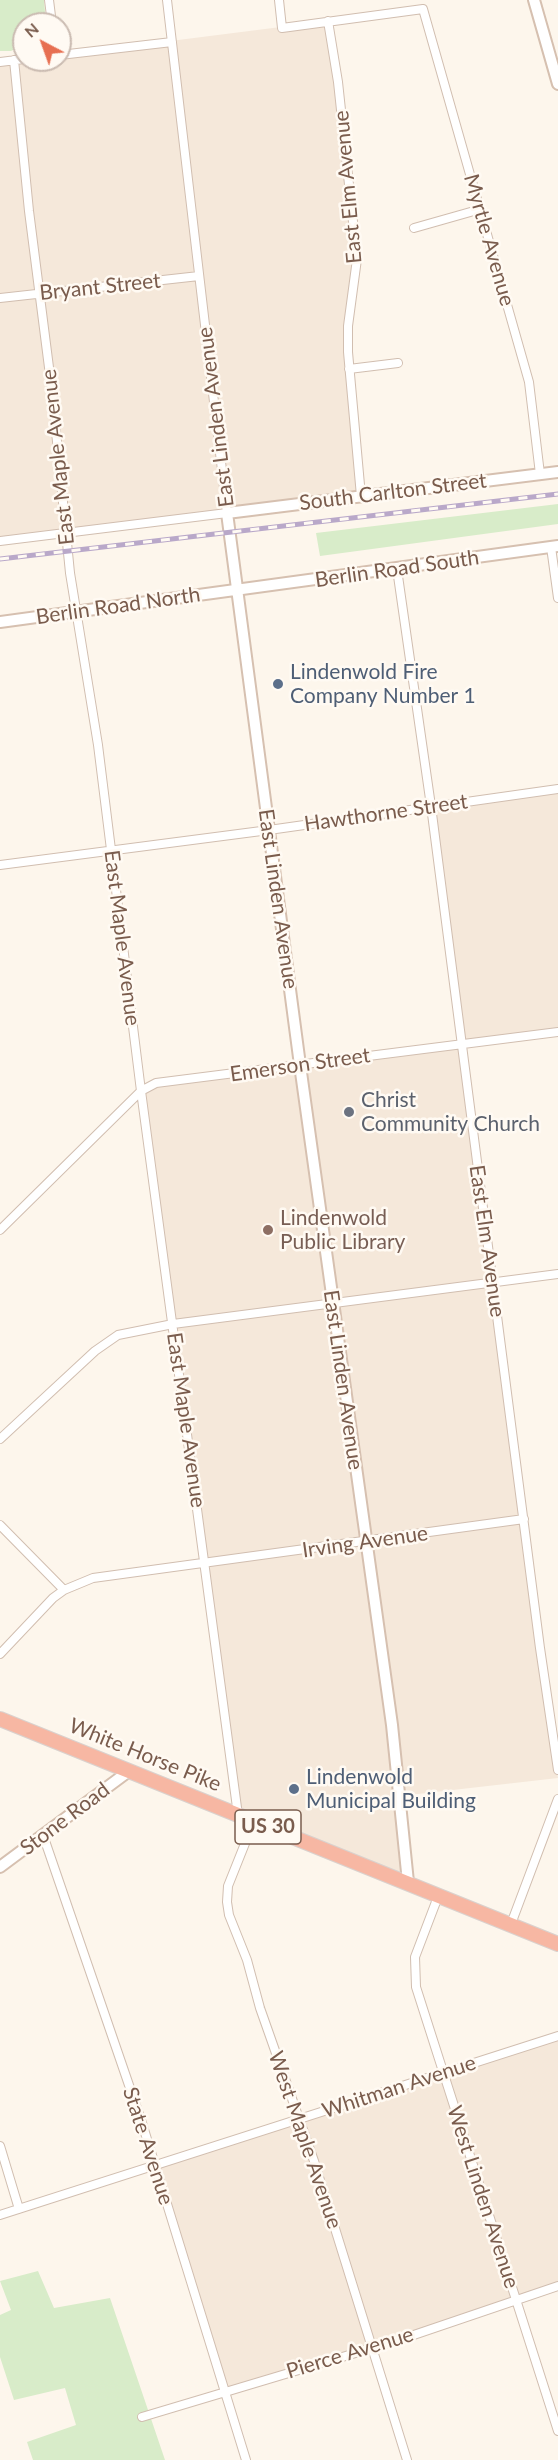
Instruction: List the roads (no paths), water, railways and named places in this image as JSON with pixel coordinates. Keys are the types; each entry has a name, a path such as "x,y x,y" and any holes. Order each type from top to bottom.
{"highway":[{"name":"White Horse Pike","path":"0,1719 408,1882"},
{"name":"US 30","path":"408,1882 558,1944"}],"street":[{"name":"East Linden Avenue","path":"167,0 236,590 332,1302 392,1725 408,1882"},
{"path":"279,0 282,27 328,21"},
{"path":"534,0 558,84"},
{"name":"Myrtle Avenue","path":"328,21 423,9 528,382 540,474"},
{"name":"East Elm Avenue","path":"328,21 338,82 357,259 348,326 349,369 361,496"},
{"path":"72,54 172,42"},
{"name":"East Maple Avenue","path":"15,72 76,612 98,745 141,1091 238,1815"},
{"path":"414,228 481,209"},
{"name":"Bryant Street","path":"0,298 199,276"},
{"path":"349,369 398,363"},
{"name":"South Carlton Street","path":"227,513 558,472"},
{"path":"0,541 227,513"},
{"path":"555,547 558,598"},
{"name":"Berlin Road South","path":"236,590 555,547"},
{"name":"East Elm Avenue","path":"397,569 558,1770"},
{"name":"Berlin Road North","path":"0,622 236,590"},
{"name":"Hawthorne Street","path":"0,865 558,789"},
{"name":"Emerson Street","path":"141,1091 156,1083 558,1032"},
{"path":"0,1230 141,1091"},
{"path":"0,1439 95,1351 114,1338 173,1324 558,1274"},
{"name":"Irving Avenue","path":"0,1654 30,1620 64,1590 93,1578 524,1519"},
{"path":"0,1525 64,1590"},
{"name":"Stone Road","path":"0,1867 129,1771"},
{"path":"511,1924 558,1799"},
{"name":"West Maple Avenue","path":"254,1821 228,1886 227,1902 230,1915 299,2119 407,2460"},
{"name":"State Avenue","path":"43,1835 154,2166 246,2460"},
{"name":"West Linden Avenue","path":"439,1894 417,1949 414,1977 442,2073 558,2431"},
{"name":"Whitman Avenue","path":"0,2215 558,2036"},
{"path":"0,2146 19,2209"},
{"name":"Pierce Avenue","path":"142,2417 373,2347 558,2286"}],"railway":[{"path":"0,559 558,494"}],"place":[{"name":"Lindenwold Fire Company Number 1","path":"278,684"},
{"name":"Christ Community Church","path":"349,1112"},
{"name":"Lindenwold Public Library","path":"268,1230"},
{"name":"Lindenwold Municipal Building","path":"294,1789"}]}
